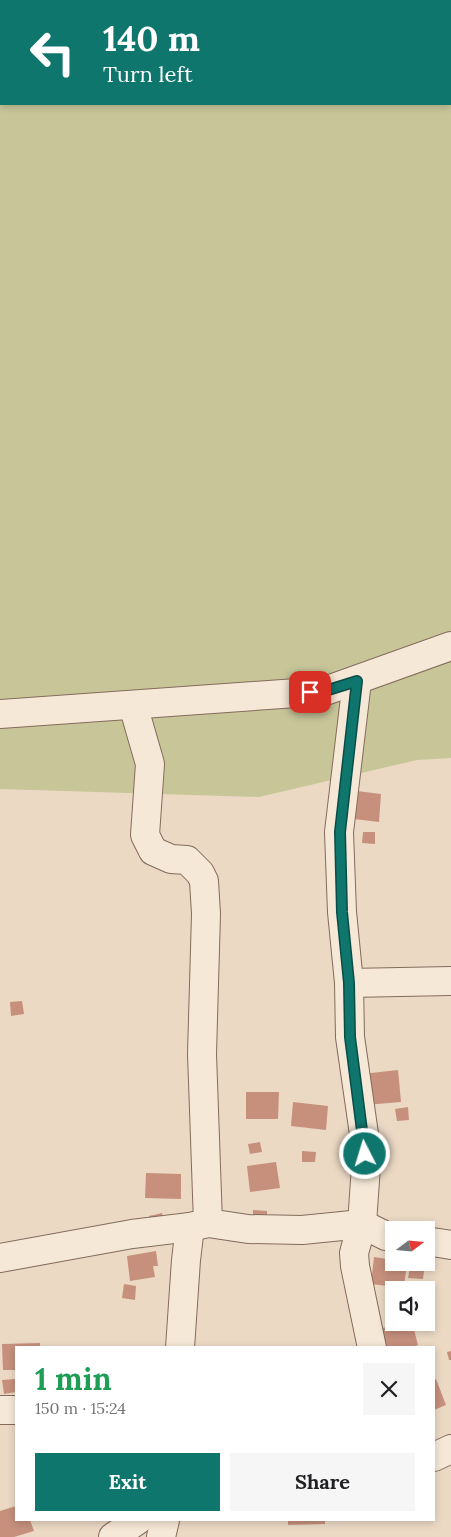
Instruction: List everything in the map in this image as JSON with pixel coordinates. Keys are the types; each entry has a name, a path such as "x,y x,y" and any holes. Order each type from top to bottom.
{"street":[{"path":"0,714 325,691 451,646"},
{"path":"357,681 340,832 342,912 349,983 350,1037 365,1141 366,1166 362,1224 354,1253 372,1346"},
{"path":"133,705 150,764 145,835 153,850 171,859 187,860 200,873 204,881 206,914 199,1225 186,1260 180,1346"},
{"path":"349,983 451,982"},
{"path":"0,1258 132,1234 199,1225 248,1229 302,1230 362,1224 385,1236"},
{"path":"435,1242 451,1245"},
{"path":"0,1410 15,1410"},
{"path":"435,1457 451,1449"},
{"path":"113,1537 137,1521"},
{"path":"161,1537 165,1521"}],"shaded area":[{"path":"0,105 451,105 451,758 417,760 259,797 0,789"}],"building":[{"path":"349,790 381,794 379,822 346,818"},
{"path":"363,832 375,832 375,844 362,843"},
{"path":"22,1001 24,1014 11,1016 10,1002"},
{"path":"398,1070 401,1102 365,1105 362,1074"},
{"path":"246,1092 279,1092 278,1119 246,1119"},
{"path":"293,1102 328,1106 326,1130 291,1126"},
{"path":"408,1107 409,1120 397,1121 395,1109"},
{"path":"260,1142 262,1152 250,1154 248,1144"},
{"path":"302,1151 316,1152 315,1162 302,1162"},
{"path":"276,1162 280,1188 250,1192 247,1166"},
{"path":"146,1173 181,1174 181,1199 145,1198"},
{"path":"253,1210 267,1211 267,1222 253,1222"},
{"path":"162,1213 165,1226 152,1228 149,1216"},
{"path":"156,1251 158,1266 153,1266 155,1277 130,1281 127,1256"},
{"path":"374,1257 385,1259 385,1271 406,1271 405,1281 385,1281 385,1286 371,1284"},
{"path":"409,1271 424,1271 423,1279 408,1278"},
{"path":"124,1284 136,1286 135,1300 122,1298"},
{"path":"385,1327 385,1331 414,1331 418,1345 415,1346 383,1346 379,1329"},
{"path":"40,1343 40,1346 15,1346 15,1370 3,1370 2,1344"},
{"path":"451,1351 451,1360 449,1360 447,1352"},
{"path":"15,1379 15,1392 4,1394 2,1380"},
{"path":"435,1380 446,1405 435,1410"},
{"path":"15,1506 15,1521 30,1521 34,1531 14,1537 0,1537 0,1511"},
{"path":"288,1521 325,1521 325,1524 288,1525"}],"route":[{"path":"310,692 325,691 357,681 340,832 342,912 349,983 350,1037 365,1141 365,1154"}]}
